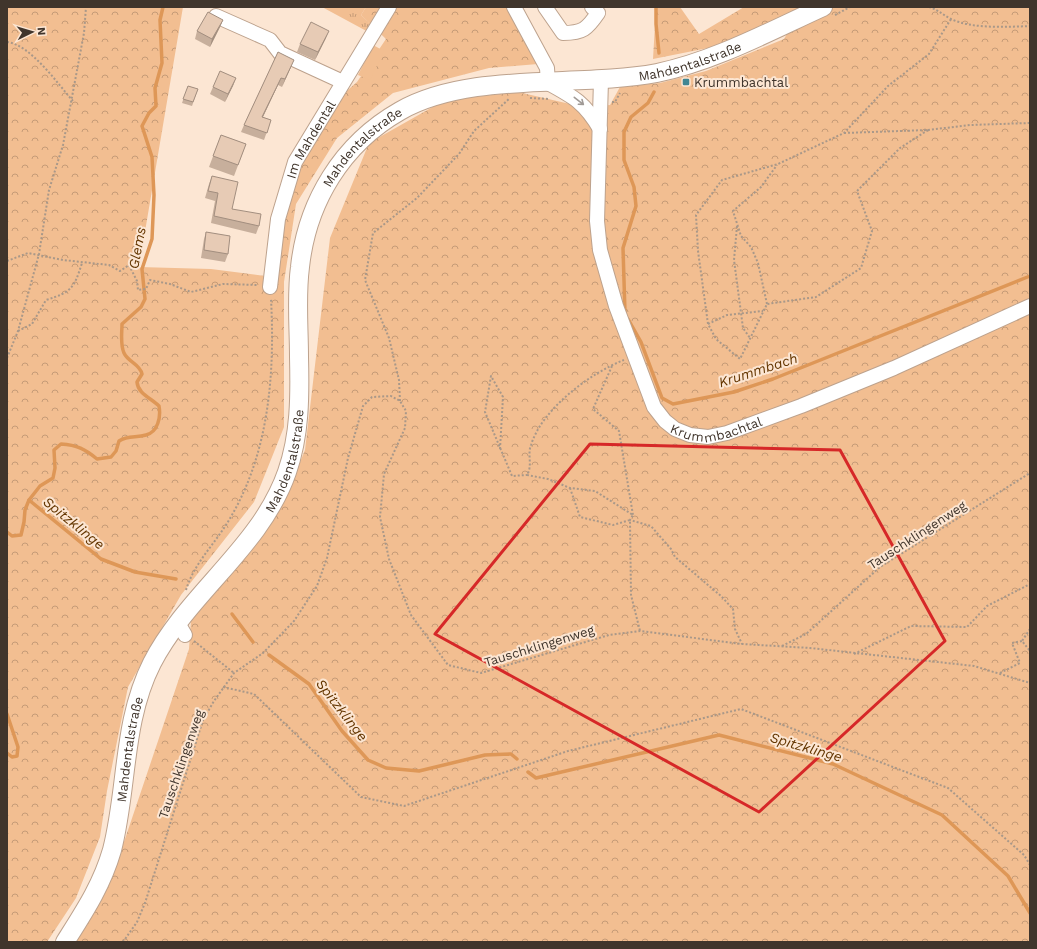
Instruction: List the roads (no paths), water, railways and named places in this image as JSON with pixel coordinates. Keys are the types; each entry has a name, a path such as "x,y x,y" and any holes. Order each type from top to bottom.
{"main road":[{"name":"Mahdentalstraße","path":"65,942 91,903 106,870 115,835 132,719 143,684 152,663 182,629 262,522 276,498 288,469 294,448 300,405 298,299 300,266 308,224 323,187 335,169 352,149 372,130 405,108 427,98 447,93 510,85 601,80 660,72 698,61 823,7"}],"street":[{"name":"Im Mahdental","path":"270,287 278,219 295,162 389,7"},
{"path":"514,7 547,68 548,83 580,102 589,110 600,129"},
{"path":"545,7 563,33 579,33 590,24 598,9"},
{"path":"216,16 270,40 280,53 343,82"},
{"name":"Krummbachtal","path":"601,80 597,221 600,250 605,272 654,407 665,421 675,430 690,436 708,437 727,433 801,406 894,368 1030,306"}],"waterway":[{"name":"Glems","path":"7,532 12,536 21,535 25,510 29,500 40,486 53,478 55,468 54,450 61,444 72,445 80,448 97,459 111,457 116,451 119,441 126,438 146,435 153,431 158,424 160,415 159,406 145,396 140,390 137,382 142,374 141,371 128,359 124,353 122,346 122,324 141,307 145,299 142,269 152,239 154,195 152,157 142,126 149,113 156,106 155,88 162,63 160,20 163,7"},
{"name":"Krummbach","path":"656,7 659,53"},
{"name":"Krummbach","path":"625,313 623,248 636,206 634,187 624,160 624,132 631,117 648,103 654,92"},
{"name":"Krummbach","path":"628,319 641,342 662,398 673,404 734,392 773,379 1030,276"},
{"name":"Spitzklinge","path":"29,500 101,559 135,572 176,579"},
{"name":"Spitzklinge","path":"232,614 253,642"},
{"name":"Spitzklinge","path":"269,655 309,684 342,731 368,760 386,768 419,771 485,755 511,754 517,759"},
{"name":"Glems","path":"7,714 18,747 17,756 12,757 7,753"},
{"name":"Spitzklinge","path":"528,772 536,778 719,735 833,764 942,815 1008,876 1030,913"}],"place":[{"name":"Krummbachtal","path":"686,82"}]}
